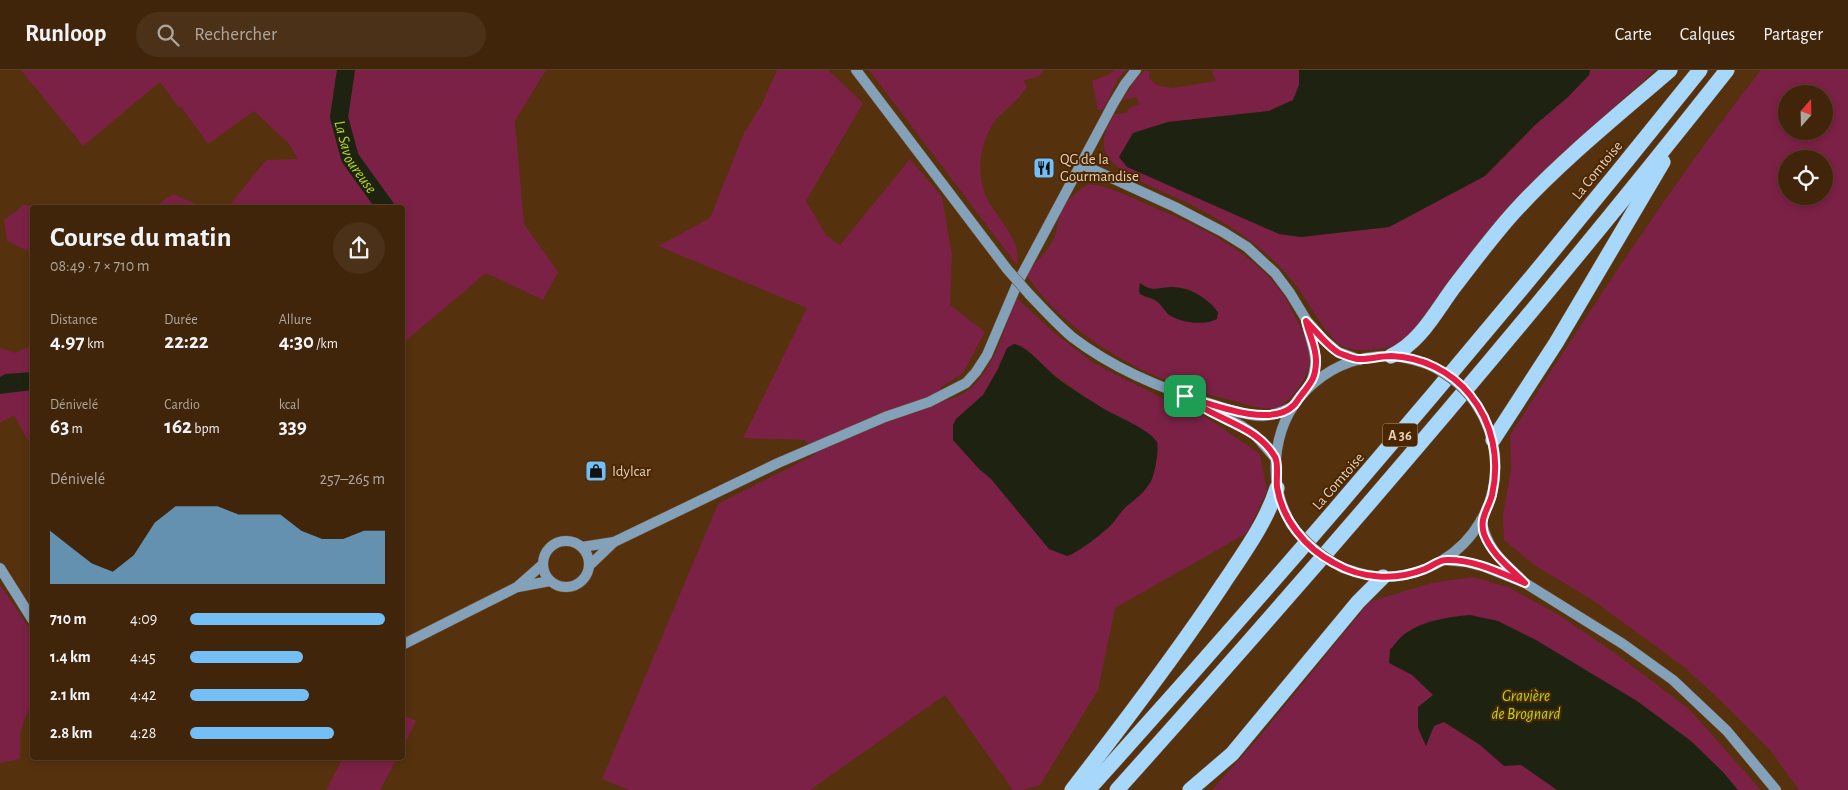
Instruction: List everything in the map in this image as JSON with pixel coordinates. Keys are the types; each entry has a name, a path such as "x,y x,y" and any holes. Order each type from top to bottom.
{"highway":[{"path":"1391,356 1401,352 1419,334 1453,288 1516,210 1566,161 1670,70"},
{"name":"La Comtoise","path":"1088,790 1270,586 1437,392 1587,211 1700,70"},
{"name":"A 36","path":"1117,790 1264,625 1408,458 1565,271 1727,70"},
{"path":"1492,440 1556,343 1691,116"},
{"path":"1072,790 1205,613 1269,510 1277,488"},
{"path":"1190,790 1219,766 1244,740 1330,634 1382,577"}],"main road":[{"path":"856,70 1008,269 1029,294 1072,336 1102,357 1132,374 1185,396 1244,414 1265,416 1292,407"},
{"path":"582,547 614,542 778,463 885,417 929,402 966,383 987,355 1018,282 1121,90 1136,70"},
{"path":"1081,164 1175,207 1224,232 1275,273 1290,293 1306,321 1315,349 1316,362 1310,386"},
{"path":"1306,321 1338,352 1360,360"},
{"path":"1391,356 1427,364 1448,374 1463,388 1484,417 1492,440 1495,466 1491,496 1481,520 1465,542 1444,560 1412,573 1382,577 1343,568 1316,552 1303,539 1291,524 1283,508 1277,488 1276,458 1280,435 1292,407 1310,386 1337,368 1360,360 1391,356"},
{"path":"1185,396 1208,410 1242,426 1255,435 1276,458"},
{"path":"1481,520 1484,535 1495,554 1525,583"},
{"path":"567,541 575,542 582,547 588,555 590,565 588,574 583,580 576,586 566,588 550,581 545,574 543,564 544,555 550,547 558,542 567,541"},
{"path":"590,565 614,542"},
{"path":"1444,560 1466,562 1485,567 1525,583 1623,644 1673,680 1727,731 1776,790"},
{"path":"405,643 517,587 543,564"},
{"path":"0,568 30,616"},
{"path":"517,587 550,581"}],"shaded area":[{"path":"21,70 546,70 515,121 524,224 558,272 543,300 486,273 405,341 405,205 230,205 266,160 298,159 289,144 254,111 208,144 160,82 83,146"},
{"path":"777,70 828,70 863,103 806,201 826,235 840,245 910,159 942,197 952,255 950,305 985,332 963,373 941,387 945,400 960,396 973,387 983,374 1000,343 1016,297 1053,332 1095,364 1166,400 1200,413 1260,454 1267,491 1247,533 1115,608 1098,690 1040,785 1023,790 1013,790 945,695 810,790 629,790 602,779 718,504 816,454 805,440 743,438 807,308 658,246 710,218 744,133 761,106","holes":["1001,360 1047,370 1101,408 1154,437 956,419 983,395"]},
{"path":"869,70 1044,70 1039,76 1024,81 1027,87 1015,102 993,123 983,145 981,155 982,186 990,204 1010,233 1016,248 1017,265"},
{"path":"1114,70 1126,70 1118,79 1103,110 1098,110 1092,81 1110,74"},
{"path":"1145,70 1150,72 1149,78 1156,85 1173,88 1216,81 1211,70 1299,70 1299,85 1294,100 1269,111 1168,122 1133,133 1279,234 1301,237 1389,227 1485,176 1535,125 1568,97 1589,75 1590,70 1655,70 1534,180 1515,200 1473,250 1407,340 1384,348 1357,350 1342,346 1335,341 1292,280 1257,246 1231,227 1203,211 1140,181 1116,165 1108,157 1104,144 1108,126 1114,114 1126,113 1129,108 1139,104 1137,97 1123,100 1135,80"},
{"path":"1761,70 1848,70 1848,790 1799,790 1770,750 1684,667 1591,599 1534,565 1504,540 1503,514 1511,470 1510,435 1631,249 1695,158"},
{"path":"1090,184 1114,190 1207,232 1242,253 1272,280 1285,297 1303,331 1309,352 1310,360 1307,374 1288,400 1276,408 1261,408 1170,382 1140,369 1103,348 1052,307 1027,275 1050,245 1064,207 1076,193","holes":["1139,284 1151,289 1187,289 1205,299 1198,322 1185,319 1153,300 1144,297"]},
{"path":"173,194 198,205 157,205"},
{"path":"24,205 30,206 30,252 7,241 4,220"},
{"path":"30,346 30,444 14,415 0,423 0,348 16,353"},
{"path":"1473,577 1508,587 1559,615 1616,654 1689,709 1761,790 1212,790 1260,736 1369,602 1431,583"},
{"path":"0,585 30,629 30,707 20,735 20,759 0,763"},
{"path":"405,716 416,721 405,743"},
{"path":"342,760 396,760 380,790 326,790"}],"water":[{"path":"1299,70 1590,70 1589,75 1568,97 1535,125 1485,176 1389,227 1301,237 1279,234 1127,167 1119,157 1133,133 1168,122 1269,111 1293,100 1299,85"},
{"path":"1140,283 1144,286 1158,289 1177,287 1197,294 1209,302 1218,312 1217,319 1199,323 1179,320 1168,314 1155,300 1140,294"},
{"path":"1014,344 1025,349 1062,382 1101,407 1139,427 1157,442 1155,469 1148,487 1102,533 1084,547 1067,556 1049,549 991,479 979,469 953,440 953,425 956,419 983,395 998,369 1007,348"},
{"path":"30,372 30,390 0,394 0,377 5,374"},
{"name":"Gravière de Brognard","path":"1470,615 1498,621 1536,640 1637,701 1691,741 1723,772 1738,790 1557,790 1521,765 1504,766 1480,745 1444,722 1434,726 1426,746 1418,728 1418,707 1433,695 1412,675 1389,663 1390,650 1404,635 1421,625 1445,618"}],"waterway":[{"name":"La Savoureuse","path":"346,70 339,117 350,158 384,205"}],"place":[{"name":"QG de la Gourmandise","path":"1044,168"},
{"name":"Idylcar","path":"596,471"}],"route":[{"path":"1306,321 1339,353 1360,360 1391,356 1406,358 1427,364 1448,374 1475,401 1484,417 1495,452 1494,481 1491,496 1481,520 1484,535 1495,554 1525,583 1485,567 1466,562 1444,560 1412,573 1382,577 1356,573 1335,564 1316,552 1298,534 1287,517 1277,488 1276,458 1271,452 1255,435 1242,426 1208,410 1185,396 1244,414 1265,416 1292,407 1310,386 1314,376 1315,349 1306,321"}]}
